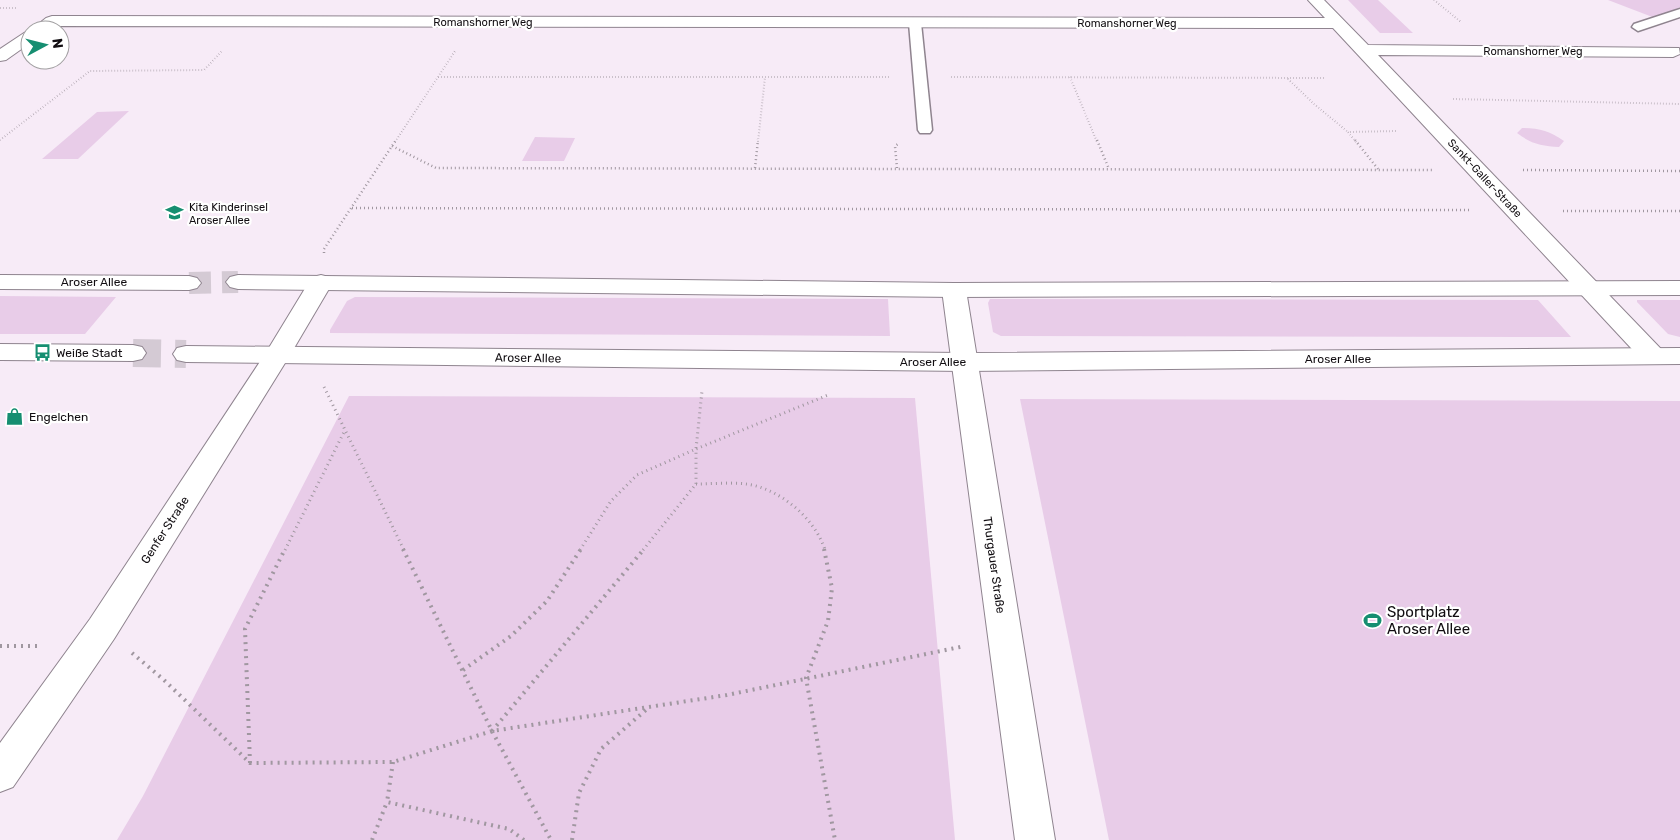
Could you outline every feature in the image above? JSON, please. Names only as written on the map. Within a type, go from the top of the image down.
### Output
[{"type":"street","name":"Sankt-Galler-Straße","points":[[1316,0],[1653,356]]},
{"type":"street","name":"Romanshorner Weg","points":[[70,26],[915,23],[1338,24]]},
{"type":"street","points":[[0,56],[20,43]]},
{"type":"street","name":"Romanshorner Weg","points":[[1364,50],[1673,52]]},
{"type":"street","name":"Aroser Allee","points":[[0,282],[188,283]]},
{"type":"street","points":[[238,282],[954,290],[1680,288]]},
{"type":"street","name":"Genfer Straße","points":[[0,774],[102,628],[277,355],[321,282]]},
{"type":"street","name":"Thurgauer Straße","points":[[954,290],[1034,840]]},
{"type":"street","points":[[0,352],[133,353]]},
{"type":"street","name":"Aroser Allee","points":[[186,354],[965,362],[1680,356]]},
{"type":"lane","points":[[1638,27],[1680,13]]},
{"type":"lane","points":[[915,23],[925,130]]},
{"type":"path","points":[[321,282],[324,249],[458,47]]},
{"type":"path","points":[[0,140],[90,71],[204,70],[223,50]]},
{"type":"path","points":[[438,77],[1324,78]]},
{"type":"path","points":[[755,168],[765,77]]},
{"type":"path","points":[[1070,78],[1108,169]]},
{"type":"path","points":[[1288,78],[1314,104],[1348,132],[1378,170]]},
{"type":"path","points":[[1445,98],[1680,104]]},
{"type":"path","points":[[1348,132],[1402,131]]},
{"type":"path","points":[[392,146],[436,168],[1435,170]]},
{"type":"path","points":[[1514,170],[1680,170]]},
{"type":"path","points":[[352,208],[1470,210]]},
{"type":"path","points":[[1554,211],[1680,211]]},
{"type":"path","points":[[324,386],[492,731],[551,840]]},
{"type":"path","points":[[492,731],[605,598],[696,484],[696,449],[702,387]]},
{"type":"path","points":[[463,670],[511,636],[547,601],[611,501],[637,475],[836,391]]},
{"type":"path","points":[[250,763],[245,629],[345,430]]},
{"type":"path","points":[[696,484],[747,484],[778,495],[804,514],[824,547],[832,588],[828,621],[806,678],[835,840]]},
{"type":"path","points":[[102,628],[164,680],[250,763],[393,762],[492,731],[648,709],[727,695],[966,646]]},
{"type":"path","points":[[0,646],[47,646]]},
{"type":"path","points":[[572,840],[579,793],[600,749],[648,709]]},
{"type":"path","points":[[372,840],[388,802],[393,762]]},
{"type":"path","points":[[388,802],[509,829],[524,840]]},
{"type":"shaded area","points":[[1348,0],[1378,0],[1413,33],[1380,33]]},
{"type":"shaded area","points":[[1608,0],[1680,0],[1680,7],[1655,18]]},
{"type":"shaded area","points":[[129,111],[78,159],[42,159],[97,112]]},
{"type":"shaded area","points":[[1522,128],[1544,131],[1564,141],[1559,147],[1537,144],[1517,133]]},
{"type":"shaded area","points":[[535,137],[575,138],[564,161],[522,161]]},
{"type":"shaded area","points":[[0,296],[116,297],[85,334],[0,334]]},
{"type":"shaded area","points":[[355,297],[888,299],[890,336],[330,333],[347,301]]},
{"type":"shaded area","points":[[990,299],[1538,300],[1571,337],[1001,336],[993,332],[988,303]]},
{"type":"shaded area","points":[[1637,300],[1680,300],[1680,337],[1668,334]]},
{"type":"shaded area","points":[[349,396],[915,398],[955,840],[117,840],[143,796]]},
{"type":"shaded area","name":"Sportplatz Aroser Allee","points":[[1020,399],[1680,401],[1680,840],[1109,840]]},
{"type":"tunnel","points":[[189,283],[238,282]]},
{"type":"tunnel","points":[[133,353],[186,354]]},
{"type":"place","name":"Kita Kinderinsel Aroser Allee","points":[[175,213]]},
{"type":"place","name":"Weiße Stadt","points":[[42,353]]},
{"type":"place","name":"Engelchen","points":[[15,417]]},
{"type":"place","name":"Sportplatz Aroser Allee","points":[[1373,621]]}]
